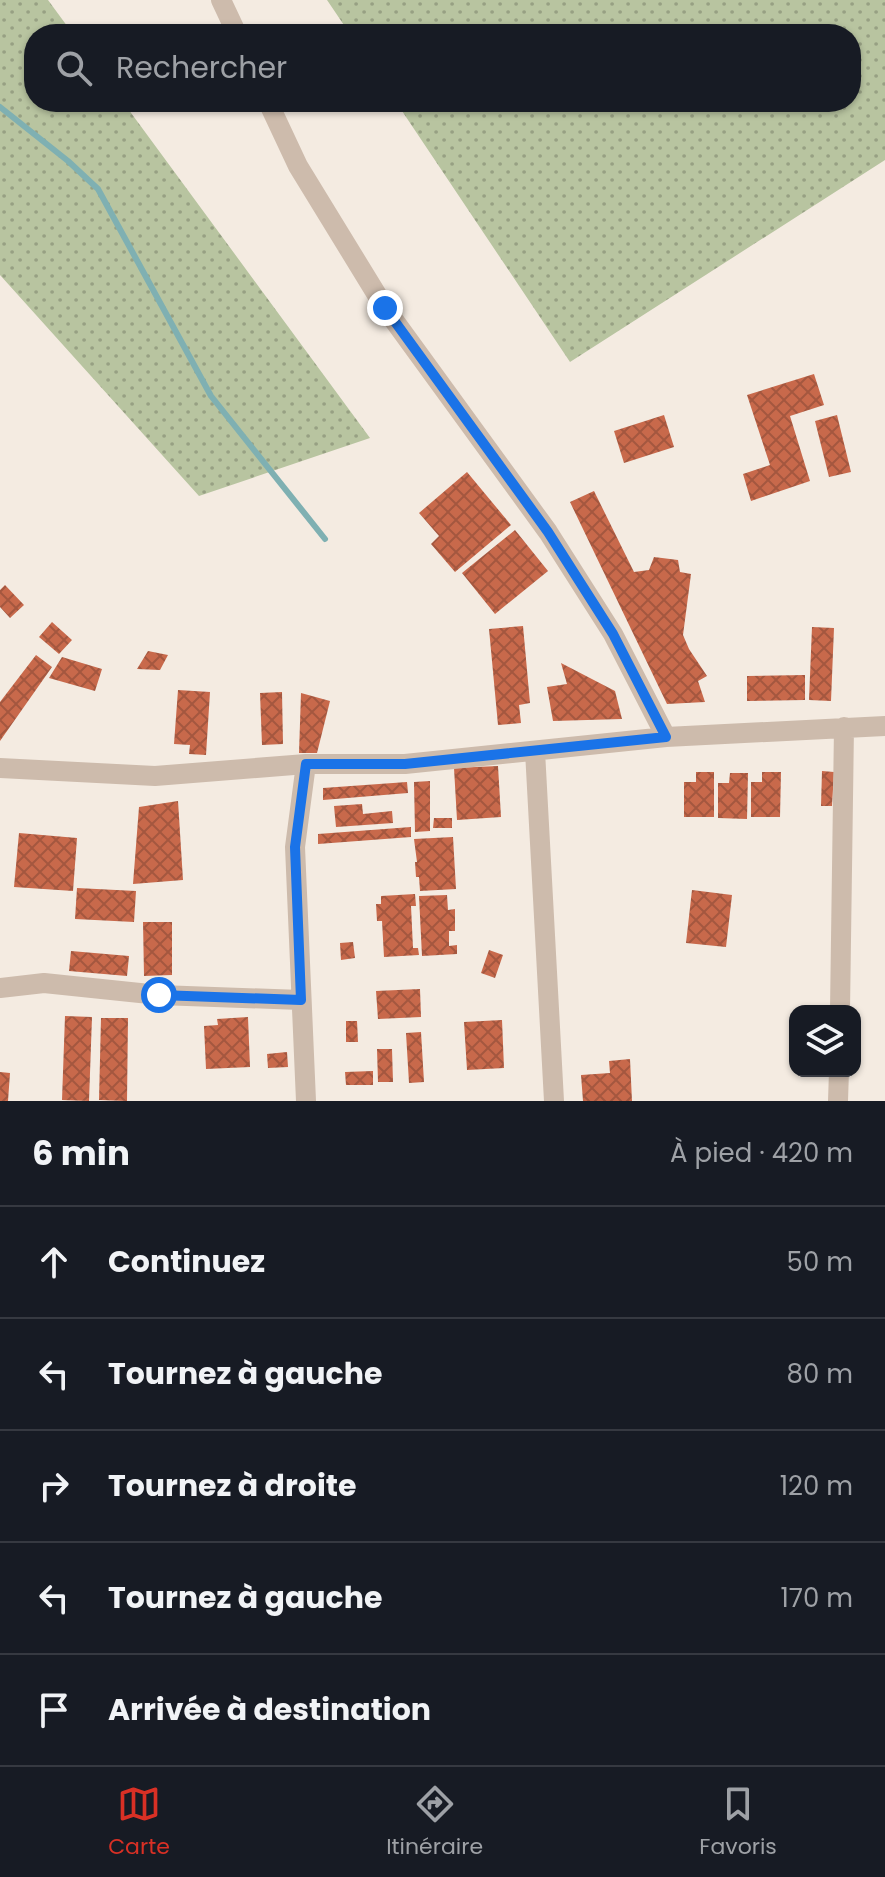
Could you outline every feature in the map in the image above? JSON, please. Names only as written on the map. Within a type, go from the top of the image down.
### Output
[{"type":"street","points":[[221,0],[232,24]]},
{"type":"street","points":[[273,112],[298,166],[385,308],[548,532],[613,634],[666,737]]},
{"type":"street","points":[[0,768],[155,776],[306,764],[405,764],[666,737],[885,726]]},
{"type":"street","points":[[840,1005],[844,727]]},
{"type":"street","points":[[535,751],[554,1101]]},
{"type":"street","points":[[306,764],[295,847],[306,1101]]},
{"type":"street","points":[[0,988],[44,983],[159,995],[301,1000]]},
{"type":"street","points":[[838,1101],[839,1077]]},
{"type":"green space","points":[[0,0],[48,0],[66,24],[24,24],[24,112],[130,112],[370,438],[199,496],[0,275]]},
{"type":"green space","points":[[327,0],[885,0],[885,160],[570,362],[403,112],[861,112],[861,24],[343,24]]},
{"type":"building","points":[[814,374],[824,405],[790,416],[810,481],[751,501],[743,474],[770,465],[747,395]]},
{"type":"building","points":[[664,415],[674,447],[624,463],[614,431]]},
{"type":"building","points":[[837,415],[851,472],[829,477],[815,421]]},
{"type":"building","points":[[467,472],[511,525],[455,572],[431,544],[439,536],[419,513]]},
{"type":"building","points":[[594,491],[634,572],[649,570],[654,557],[678,560],[680,572],[691,574],[683,635],[707,676],[698,681],[705,702],[667,704],[570,502]]},
{"type":"building","points":[[515,530],[548,571],[495,614],[462,573]]},
{"type":"building","points":[[5,585],[24,605],[10,618],[0,607],[0,590]]},
{"type":"building","points":[[52,622],[72,640],[59,654],[39,637]]},
{"type":"building","points":[[523,626],[530,703],[519,705],[521,723],[498,725],[489,629]]},
{"type":"building","points":[[812,627],[834,628],[831,701],[809,700]]},
{"type":"building","points":[[148,651],[168,655],[160,670],[137,669]]},
{"type":"building","points":[[36,655],[52,667],[0,741],[0,702]]},
{"type":"building","points":[[62,657],[102,669],[95,691],[49,678]]},
{"type":"building","points":[[561,663],[615,691],[622,719],[553,721],[547,687],[567,684]]},
{"type":"building","points":[[805,675],[805,700],[747,701],[747,676]]},
{"type":"building","points":[[178,690],[210,692],[206,755],[189,754],[190,745],[174,744]]},
{"type":"building","points":[[282,692],[283,744],[262,745],[260,693]]},
{"type":"building","points":[[301,693],[330,701],[317,753],[299,753]]},
{"type":"building","points":[[498,766],[501,817],[457,820],[454,768]]},
{"type":"building","points":[[822,771],[834,772],[832,806],[821,806]]},
{"type":"building","points":[[696,772],[714,772],[714,817],[684,817],[684,782],[696,782]]},
{"type":"building","points":[[762,772],[781,772],[780,817],[751,817],[751,782],[762,782]]},
{"type":"building","points":[[730,773],[748,773],[747,819],[718,818],[718,783],[729,783]]},
{"type":"building","points":[[430,781],[430,831],[415,832],[414,782]]},
{"type":"building","points":[[407,782],[408,793],[323,800],[323,788]]},
{"type":"building","points":[[178,801],[183,880],[133,884],[139,807]]},
{"type":"building","points":[[362,804],[363,814],[392,811],[393,823],[336,827],[334,806]]},
{"type":"building","points":[[434,818],[452,818],[452,828],[433,828]]},
{"type":"building","points":[[411,827],[411,837],[318,844],[318,834]]},
{"type":"building","points":[[19,833],[77,838],[73,891],[14,887]]},
{"type":"building","points":[[453,837],[456,889],[420,891],[414,839]]},
{"type":"building","points":[[77,888],[136,891],[134,922],[75,919]]},
{"type":"building","points":[[692,890],[732,895],[726,947],[686,943]]},
{"type":"building","points":[[415,894],[416,906],[411,906],[413,948],[418,948],[419,955],[384,957],[382,921],[377,921],[376,904],[381,904],[381,896]]},
{"type":"building","points":[[447,895],[448,910],[455,909],[455,931],[449,931],[449,946],[457,945],[457,954],[422,956],[419,896]]},
{"type":"building","points":[[143,922],[172,922],[172,975],[144,976]]},
{"type":"building","points":[[353,942],[355,958],[341,960],[340,943]]},
{"type":"building","points":[[489,950],[503,955],[495,978],[481,973]]},
{"type":"building","points":[[71,951],[129,956],[127,976],[69,971]]},
{"type":"building","points":[[420,989],[421,1017],[378,1019],[376,991]]},
{"type":"building","points":[[65,1016],[92,1017],[89,1101],[62,1100]]},
{"type":"building","points":[[248,1017],[250,1067],[206,1069],[204,1026],[218,1025],[217,1019]]},
{"type":"building","points":[[101,1018],[128,1018],[127,1101],[99,1100]]},
{"type":"building","points":[[502,1020],[504,1068],[467,1070],[464,1022]]},
{"type":"building","points":[[346,1021],[357,1021],[358,1042],[346,1042]]},
{"type":"building","points":[[421,1032],[424,1082],[409,1083],[406,1033]]},
{"type":"building","points":[[377,1049],[392,1049],[393,1082],[378,1082]]},
{"type":"building","points":[[287,1052],[288,1067],[268,1068],[267,1054]]},
{"type":"building","points":[[630,1059],[632,1101],[583,1101],[581,1075],[610,1073],[609,1061]]},
{"type":"building","points":[[373,1071],[373,1085],[346,1085],[345,1072]]},
{"type":"building","points":[[0,1072],[10,1073],[8,1101],[0,1101]]},
{"type":"waterway","points":[[0,107],[98,189],[211,396],[325,539]]},
{"type":"route","points":[[159,995],[301,1000],[295,847],[306,764],[405,764],[666,737],[613,634],[548,532],[385,308]]}]
